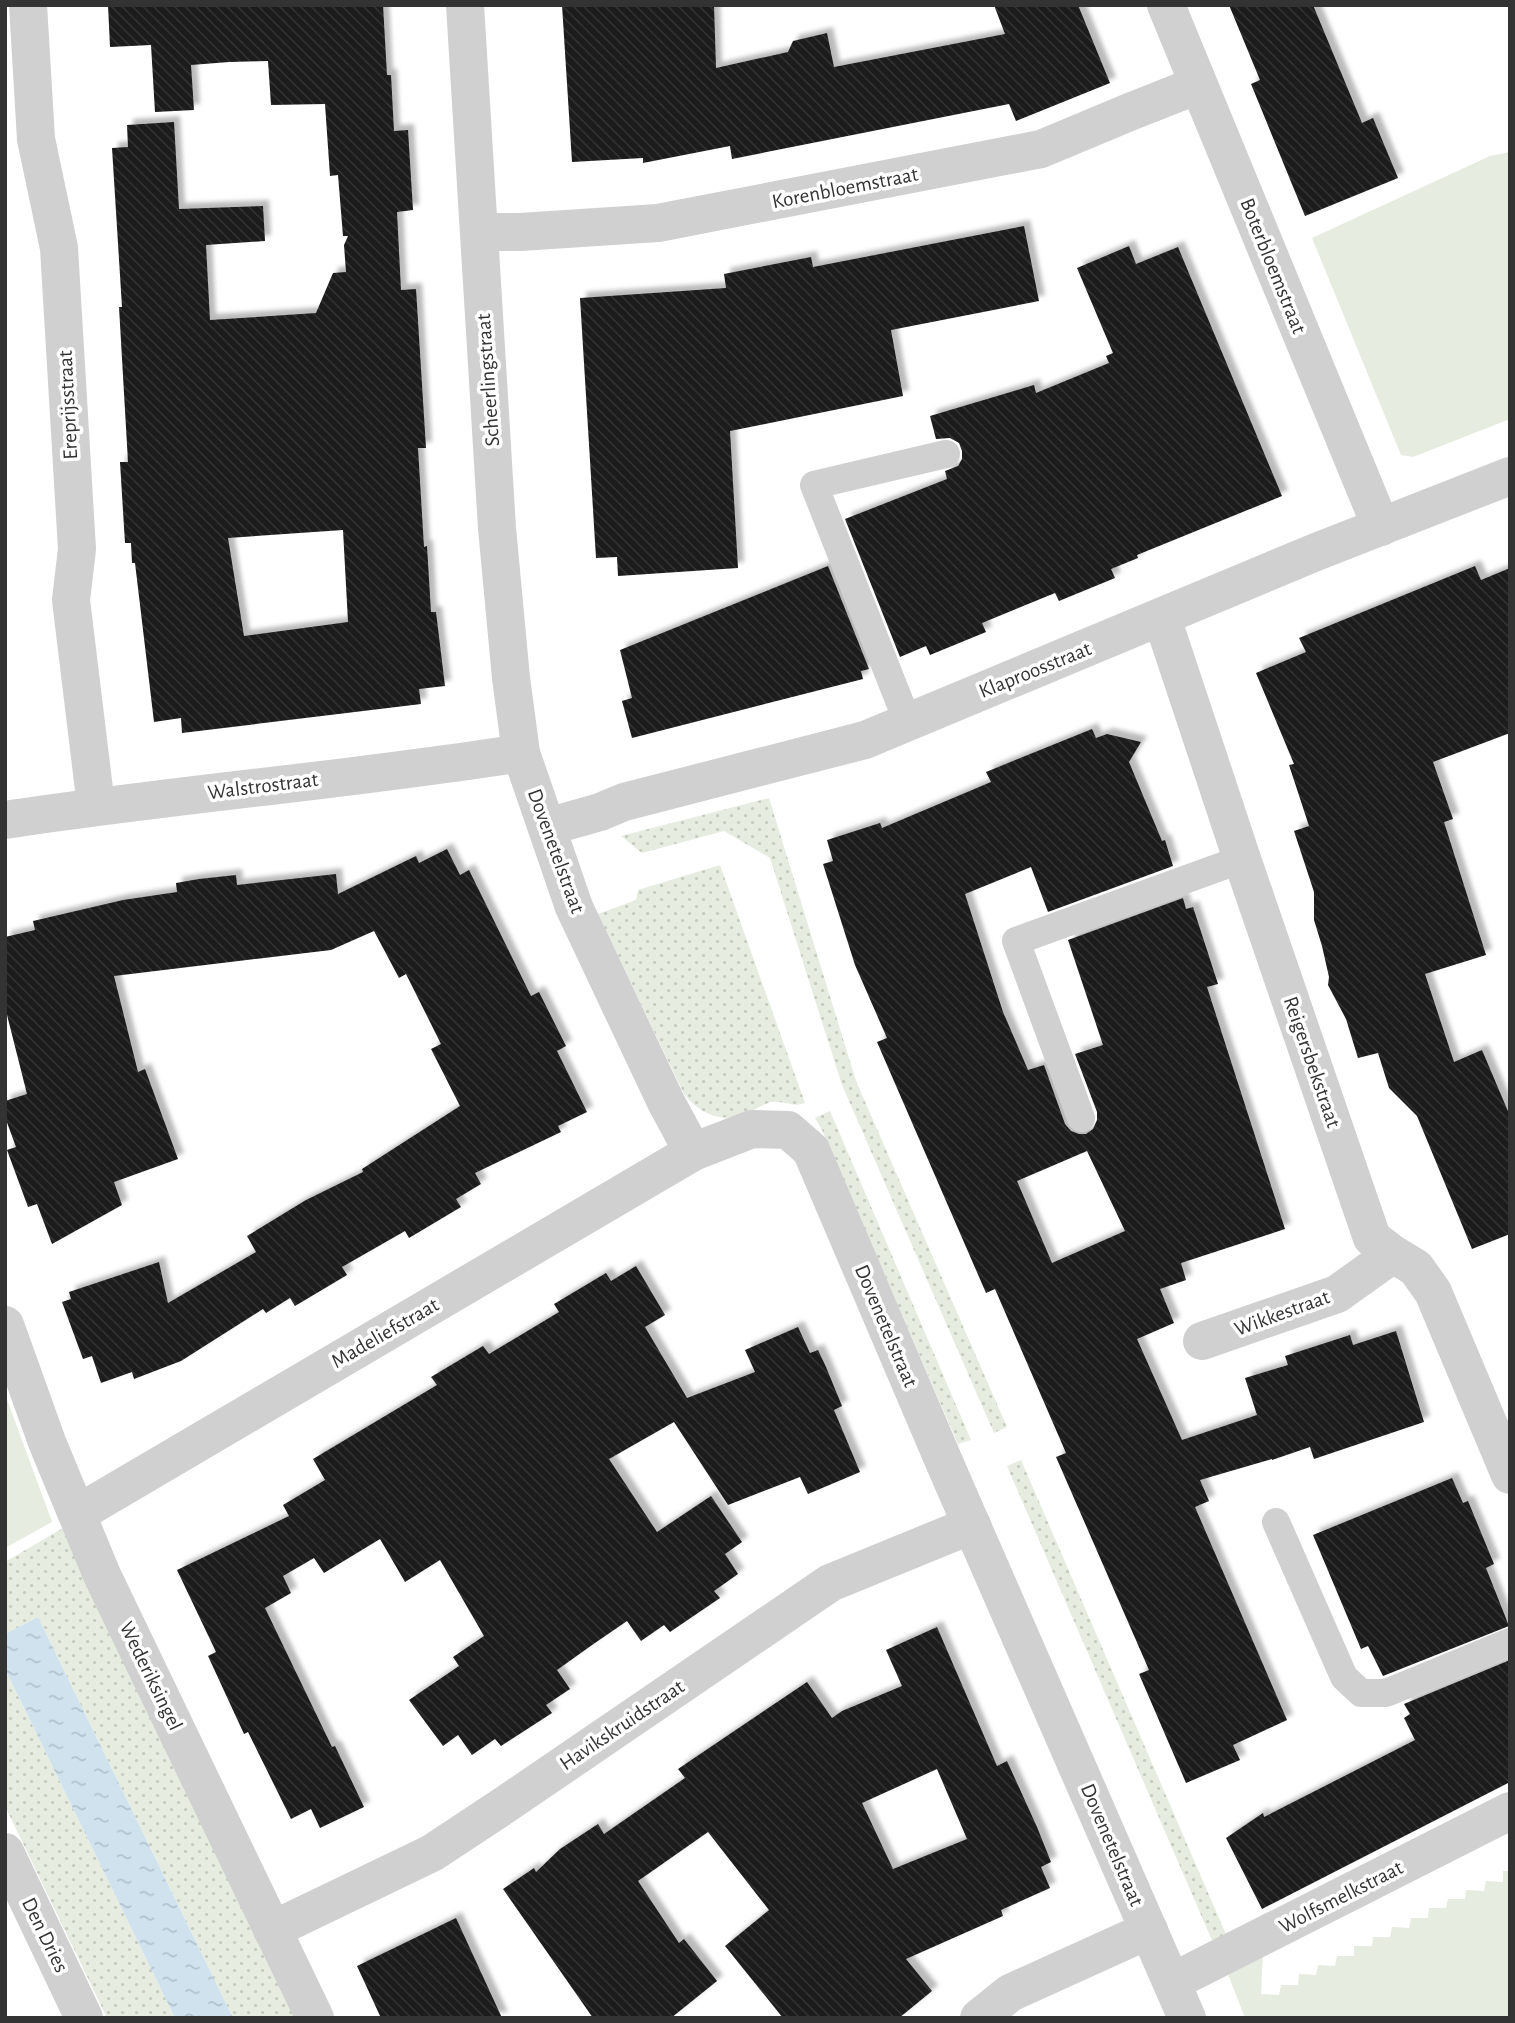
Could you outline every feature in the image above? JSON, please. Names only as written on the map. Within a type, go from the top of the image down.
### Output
[{"type":"street","name":"Ereprijsstraat","points":[[28,5],[36,139],[59,248],[76,549],[71,600],[96,806]]},
{"type":"street","name":"Scheerlingstraat","points":[[465,5],[497,528],[521,753]]},
{"type":"street","name":"Boterbloemstraat","points":[[1166,5],[1381,527]]},
{"type":"street","name":"Korenbloemstraat","points":[[479,232],[658,223],[1041,149],[1198,85]]},
{"type":"street","name":"Klaproosstraat","points":[[547,827],[624,802],[865,740],[1510,476]]},
{"type":"street","name":"Reigersbekstraat","points":[[1162,618],[1372,1238],[1416,1268],[1433,1292],[1510,1475]]},
{"type":"street","name":"Walstrostraat","points":[[5,820],[96,806],[428,767],[521,753]]},
{"type":"street","name":"Dovenetelstraat","points":[[521,753],[574,907],[666,1102],[694,1152],[752,1129],[788,1130],[811,1150],[1187,2018]]},
{"type":"street","name":"Madeliefstraat","points":[[77,1514],[694,1152]]},
{"type":"street","name":"Wikkestraat","points":[[1202,1341],[1337,1294],[1393,1254]]},
{"type":"street","name":"Wederiksingel","points":[[5,1325],[47,1442],[102,1575],[315,2018]]},
{"type":"street","name":"Havikskruidstraat","points":[[272,1930],[432,1853],[830,1583],[972,1525]]},
{"type":"street","name":"Wolfsmelkstraat","points":[[1172,1982],[1510,1811]]},
{"type":"street","name":"Den Dries","points":[[5,1852],[85,2018]]},
{"type":"street","points":[[979,2018],[1010,1993],[1149,1930]]},
{"type":"lane","points":[[908,723],[814,485],[946,453]]},
{"type":"lane","points":[[1081,1118],[1016,941],[1242,859]]},
{"type":"lane","points":[[1276,1521],[1344,1677],[1361,1693],[1386,1693],[1510,1642]]},
{"type":"shaded area","points":[[1510,152],[1510,419],[1413,457],[1401,455],[1312,238],[1490,156]]},
{"type":"shaded area","points":[[769,798],[856,1081],[1007,1427],[994,1433],[842,1085],[770,858],[724,831],[642,853],[621,836]]},
{"type":"shaded area","points":[[720,865],[805,1103],[797,1105],[772,1102],[742,1115],[725,1118],[702,1111],[684,1094],[598,914],[636,900],[638,890]]},
{"type":"shaded area","points":[[830,1111],[971,1440],[958,1444],[815,1118]]},
{"type":"shaded area","points":[[5,1394],[52,1522],[5,1548]]},
{"type":"shaded area","points":[[1021,1460],[1228,1939],[1214,1945],[1007,1466]]},
{"type":"shaded area","points":[[63,1528],[298,2018],[233,2018],[38,1617],[5,1634],[5,1562]]},
{"type":"shaded area","points":[[5,1669],[175,2018],[107,2018],[5,1806]]},
{"type":"shaded area","points":[[1503,1871],[1510,1871],[1510,2018],[1245,2018],[1226,1969],[1263,1952],[1261,1994],[1279,1995],[1281,1985],[1298,1985],[1299,1974],[1316,1975],[1318,1965],[1335,1966],[1337,1956],[1354,1956],[1354,1946],[1372,1946],[1373,1937],[1390,1937],[1392,1927],[1409,1928],[1411,1918],[1428,1918],[1429,1908],[1446,1908],[1448,1899],[1465,1899],[1466,1890],[1484,1891],[1486,1881],[1503,1882]]},
{"type":"water","points":[[38,1617],[233,2018],[175,2018],[5,1669],[5,1634]]},
{"type":"building","points":[[108,5],[383,5],[387,75],[391,75],[394,131],[408,130],[413,210],[397,212],[401,290],[416,289],[426,448],[418,448],[424,547],[427,546],[431,612],[436,612],[445,686],[419,689],[421,704],[182,733],[181,718],[154,722],[135,563],[132,563],[131,543],[125,543],[120,462],[128,462],[112,148],[128,147],[127,125],[174,122],[179,209],[263,206],[265,241],[206,245],[210,320],[316,313],[333,273],[346,272],[344,245],[348,236],[343,236],[338,175],[330,176],[325,104],[271,105],[268,61],[229,62],[191,65],[194,110],[155,112],[151,45],[110,47]],"holes":[[[343,530],[348,622],[244,636],[228,538]]]},
{"type":"building","points":[[562,5],[714,5],[716,68],[788,52],[793,41],[827,33],[834,67],[1005,34],[994,5],[1078,5],[1110,83],[1016,121],[1009,104],[732,159],[730,146],[643,163],[643,158],[572,162]]},
{"type":"building","points":[[1229,5],[1313,5],[1362,123],[1373,118],[1398,178],[1305,216],[1251,84],[1260,80]]},
{"type":"building","points":[[1024,226],[1039,301],[891,330],[903,396],[730,431],[738,568],[618,576],[617,557],[596,558],[580,298],[726,288],[724,274],[811,257],[813,267]]},
{"type":"building","points":[[1129,246],[1136,264],[1178,247],[1282,496],[1137,555],[1138,558],[1111,569],[1115,578],[1059,601],[1055,593],[982,623],[986,632],[930,655],[926,646],[900,657],[845,519],[947,479],[945,471],[958,466],[962,459],[959,443],[950,438],[936,439],[930,416],[1034,385],[1036,393],[1109,363],[1106,356],[1113,353],[1077,268]]},
{"type":"building","points":[[828,566],[869,669],[861,671],[863,679],[632,738],[622,701],[632,698],[620,650]]},
{"type":"building","points":[[1475,566],[1481,580],[1510,568],[1510,733],[1433,762],[1453,819],[1444,822],[1486,955],[1425,974],[1454,1062],[1482,1050],[1510,1116],[1510,1234],[1472,1249],[1417,1116],[1389,1088],[1378,1053],[1358,1058],[1346,1019],[1328,985],[1329,977],[1314,920],[1314,892],[1294,831],[1309,826],[1289,765],[1294,764],[1256,673],[1306,652],[1299,638]]},
{"type":"building","points":[[1092,729],[1096,738],[1107,734],[1141,742],[1129,762],[1162,841],[1165,840],[1173,866],[1048,912],[1031,867],[965,894],[1003,1012],[1028,1070],[1044,1065],[1065,1124],[1071,1131],[1086,1134],[1093,1129],[1097,1120],[1097,1112],[1075,1054],[1103,1045],[1068,940],[1183,898],[1186,909],[1193,907],[1218,984],[1207,987],[1285,1229],[1181,1263],[1186,1280],[1160,1289],[1174,1323],[1137,1339],[1182,1440],[1257,1415],[1245,1378],[1288,1365],[1285,1356],[1350,1335],[1353,1345],[1396,1331],[1424,1422],[1314,1459],[1310,1447],[1200,1480],[1209,1501],[1195,1507],[1287,1720],[1233,1745],[1240,1760],[1186,1783],[1139,1674],[1149,1670],[1056,1457],[1066,1453],[995,1289],[986,1293],[877,1042],[887,1038],[855,965],[823,864],[833,861],[827,840],[880,823],[882,828],[991,782],[986,772]],"holes":[[[1087,1151],[1125,1231],[1052,1263],[1017,1181]]]},
{"type":"building","points":[[447,849],[460,875],[469,870],[531,996],[539,992],[566,1046],[557,1051],[587,1112],[558,1126],[561,1132],[475,1173],[481,1184],[456,1199],[461,1207],[409,1238],[405,1231],[342,1267],[347,1275],[295,1306],[290,1298],[266,1313],[263,1309],[181,1361],[134,1379],[132,1372],[101,1383],[92,1356],[83,1359],[62,1302],[71,1299],[69,1292],[159,1262],[168,1303],[256,1252],[247,1236],[306,1200],[363,1172],[362,1169],[460,1106],[431,1049],[441,1044],[406,974],[399,978],[374,931],[331,950],[114,976],[138,1072],[145,1069],[178,1159],[114,1182],[122,1205],[52,1244],[37,1204],[28,1207],[7,1150],[16,1147],[5,1117],[5,1101],[27,1094],[5,1007],[5,937],[35,930],[33,921],[123,900],[177,892],[176,883],[199,879],[236,875],[237,885],[336,874],[338,894],[416,856],[419,863]]},
{"type":"building","points":[[636,1266],[665,1315],[645,1327],[687,1398],[755,1372],[745,1350],[798,1327],[810,1353],[818,1350],[826,1367],[842,1406],[834,1410],[860,1472],[808,1494],[800,1477],[728,1505],[674,1422],[609,1459],[657,1532],[711,1496],[742,1542],[725,1554],[738,1574],[714,1591],[720,1598],[670,1632],[664,1625],[641,1641],[627,1621],[557,1670],[570,1689],[546,1705],[552,1713],[501,1746],[495,1739],[472,1755],[458,1735],[443,1746],[409,1700],[459,1666],[453,1657],[484,1636],[440,1560],[405,1582],[380,1539],[324,1573],[314,1558],[283,1576],[291,1593],[265,1608],[364,1807],[320,1828],[311,1809],[291,1819],[248,1732],[244,1734],[208,1656],[216,1652],[177,1570],[289,1516],[283,1505],[325,1480],[313,1459],[437,1385],[431,1377],[483,1346],[489,1354],[559,1312],[554,1304],[606,1273],[611,1281]]},
{"type":"building","points":[[1452,1478],[1463,1503],[1468,1501],[1494,1564],[1486,1568],[1509,1626],[1383,1676],[1368,1646],[1361,1649],[1313,1535]]},
{"type":"building","points":[[937,1627],[997,1766],[1007,1761],[1037,1827],[1051,1862],[1041,1867],[1050,1888],[1001,1910],[1003,1916],[906,1959],[932,1991],[899,2018],[783,2018],[725,1946],[769,1910],[708,1832],[638,1881],[679,1943],[684,1939],[717,1981],[671,2018],[593,2018],[503,1889],[534,1868],[536,1872],[560,1849],[598,1824],[604,1834],[685,1778],[678,1769],[807,1682],[832,1718],[842,1711],[902,1686],[886,1650]],"holes":[[[937,1769],[967,1839],[893,1869],[862,1803]]]},
{"type":"building","points":[[1510,1660],[1510,1782],[1262,1909],[1226,1838],[1263,1813],[1264,1817],[1415,1740],[1404,1718],[1410,1714],[1404,1704]]},
{"type":"building","points":[[456,1918],[502,2018],[381,2018],[357,1966]]}]
